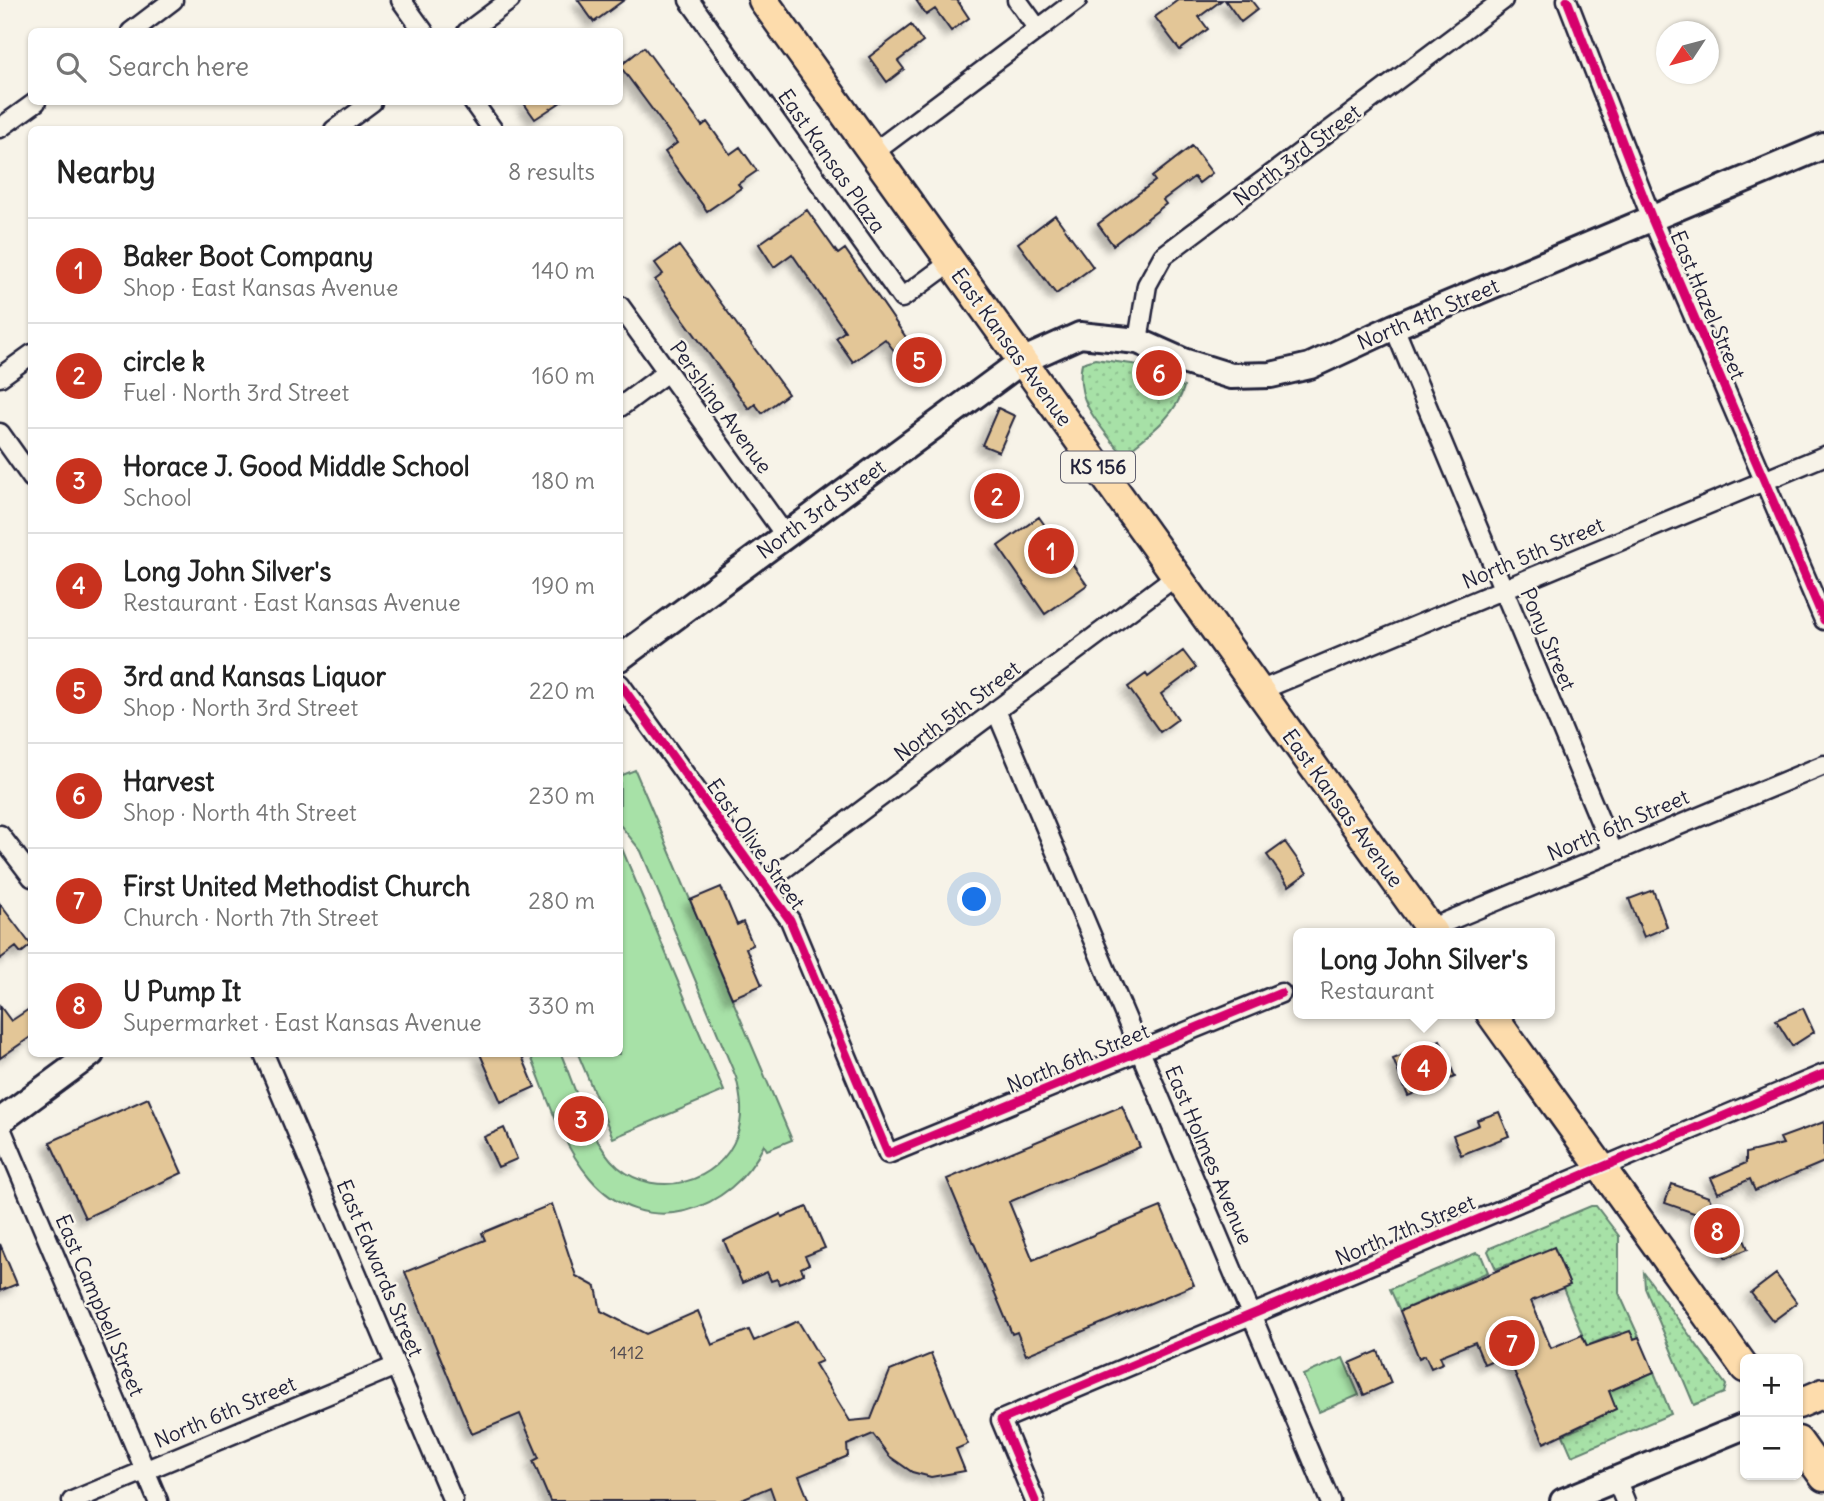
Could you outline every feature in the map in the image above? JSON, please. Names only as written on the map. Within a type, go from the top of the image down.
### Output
[{"type":"main road","name":"East Kansas Avenue","points":[[763,0],[1429,928]]},
{"type":"main road","name":"North 4th Street","points":[[1022,361],[1080,335],[1138,341],[1182,361],[1231,376],[1271,375],[1310,366],[1394,327],[1824,146]]},
{"type":"main road","name":"North 3rd Street","points":[[623,656],[1022,361]]},
{"type":"main road","points":[[1495,1019],[1740,1361]]},
{"type":"main road","points":[[0,1121],[87,1057]]},
{"type":"main road","points":[[1803,1402],[1824,1393]]},
{"type":"main road","points":[[1563,1501],[1621,1490],[1740,1429]]},
{"type":"main road","points":[[1803,1448],[1824,1477]]},
{"type":"street","points":[[136,28],[173,0]]},
{"type":"street","points":[[401,0],[421,28]]},
{"type":"street","points":[[472,28],[510,0]]},
{"type":"street","name":"East Kansas Plaza","points":[[689,0],[902,298],[951,262]]},
{"type":"street","points":[[1017,0],[1038,29]]},
{"type":"street","points":[[873,153],[1077,0]]},
{"type":"street","name":"North 3rd Street","points":[[1138,341],[1147,285],[1163,256],[1503,0]]},
{"type":"street","name":"East Hazel Street","points":[[1567,0],[1652,219],[1824,620]]},
{"type":"street","points":[[0,128],[32,105]]},
{"type":"street","points":[[339,126],[368,105]]},
{"type":"street","points":[[475,105],[490,126]]},
{"type":"street","name":"Pershing Avenue","points":[[623,310],[785,535]]},
{"type":"street","name":"Pony Street","points":[[1394,327],[1613,852]]},
{"type":"street","points":[[0,377],[28,357]]},
{"type":"street","points":[[623,405],[667,372]]},
{"type":"street","points":[[0,433],[28,472]]},
{"type":"street","name":"North 5th Street","points":[[1259,691],[1824,456]]},
{"type":"street","name":"North 5th Street","points":[[765,883],[1177,576]]},
{"type":"street","name":"East Olive Street","points":[[623,688],[789,920],[888,1154]]},
{"type":"street","name":"East Holmes Avenue","points":[[996,710],[1330,1501]]},
{"type":"street","name":"North 6th Street","points":[[1438,928],[1824,765]]},
{"type":"street","points":[[0,835],[28,872]]},
{"type":"street","name":"North 6th Street","points":[[888,1154],[1281,993]]},
{"type":"street","name":"East Edwards Street","points":[[265,1057],[453,1501]]},
{"type":"street","name":"North 7th Street","points":[[1035,1501],[1001,1420],[1824,1074]]},
{"type":"street","name":"East Campbell Street","points":[[0,1126],[158,1501]]},
{"type":"street","name":"North 6th Street","points":[[72,1501],[396,1366]]},
{"type":"green space","points":[[1095,359],[1139,365],[1184,387],[1167,417],[1123,455],[1085,401],[1082,390],[1082,363]]},
{"type":"green space","points":[[635,770],[792,1140],[767,1150],[764,1145],[750,1169],[731,1188],[709,1202],[685,1211],[660,1214],[635,1209],[612,1198],[590,1178],[562,1134],[531,1057],[562,1057],[600,1144],[618,1167],[634,1177],[651,1183],[668,1184],[702,1175],[717,1165],[729,1152],[737,1135],[741,1106],[736,1077],[641,851],[623,829],[623,775]]},
{"type":"green space","points":[[623,851],[724,1091],[613,1138],[579,1057],[623,1057]]},
{"type":"green space","points":[[1596,1206],[1619,1236],[1619,1293],[1639,1337],[1634,1339],[1619,1332],[1587,1346],[1563,1288],[1514,1262],[1496,1269],[1488,1251]]},
{"type":"green space","points":[[1476,1253],[1481,1255],[1488,1272],[1400,1311],[1390,1289]]},
{"type":"green space","points":[[1644,1273],[1726,1385],[1724,1393],[1694,1405],[1645,1288]]},
{"type":"green space","points":[[1343,1358],[1359,1395],[1319,1412],[1303,1375]]},
{"type":"green space","points":[[1654,1372],[1671,1414],[1572,1456],[1563,1435],[1584,1426],[1583,1423],[1609,1391]]},
{"type":"building","points":[[578,0],[624,0],[594,22]]},
{"type":"building","points":[[916,0],[957,0],[969,18],[951,31],[935,9],[926,15]]},
{"type":"building","points":[[1178,0],[1222,0],[1199,17],[1208,29],[1180,50],[1155,17]]},
{"type":"building","points":[[1225,0],[1251,0],[1258,9],[1241,22]]},
{"type":"building","points":[[911,25],[923,42],[898,61],[904,69],[887,82],[869,57]]},
{"type":"building","points":[[644,47],[702,126],[707,122],[730,154],[740,147],[757,171],[738,184],[741,188],[707,211],[665,152],[677,143],[623,70],[623,64]]},
{"type":"building","points":[[525,105],[556,105],[535,119]]},
{"type":"building","points":[[1192,146],[1212,173],[1199,183],[1194,177],[1163,200],[1166,204],[1113,245],[1098,224],[1155,181],[1152,177]]},
{"type":"building","points":[[807,210],[838,254],[845,249],[910,343],[914,340],[938,371],[925,381],[908,358],[903,362],[885,339],[853,362],[836,338],[845,331],[792,254],[774,267],[759,244]]},
{"type":"building","points":[[1055,215],[1093,267],[1056,294],[1018,243]]},
{"type":"building","points":[[679,246],[788,394],[762,413],[755,404],[749,409],[655,280],[663,274],[655,263]]},
{"type":"building","points":[[998,408],[1015,416],[999,452],[982,445]]},
{"type":"building","points":[[1039,517],[1087,585],[1045,614],[998,546]]},
{"type":"building","points":[[1183,651],[1196,668],[1161,694],[1178,719],[1160,732],[1128,687],[1146,674],[1148,677]]},
{"type":"building","points":[[1285,842],[1307,873],[1289,886],[1267,855]]},
{"type":"building","points":[[721,887],[737,925],[743,922],[753,945],[746,948],[762,985],[732,998],[690,900]]},
{"type":"building","points":[[1653,890],[1667,927],[1644,937],[1629,899]]},
{"type":"building","points":[[0,904],[28,941],[28,947],[21,953],[16,947],[0,959]]},
{"type":"building","points":[[0,1006],[11,1021],[28,1010],[28,1039],[0,1058]]},
{"type":"building","points":[[1803,1008],[1814,1032],[1792,1046],[1776,1020]]},
{"type":"building","points":[[1440,1040],[1455,1077],[1408,1096],[1393,1059]]},
{"type":"building","points":[[481,1057],[522,1057],[535,1087],[501,1102]]},
{"type":"building","points":[[148,1098],[182,1173],[85,1218],[50,1142]]},
{"type":"building","points":[[1122,1106],[1140,1147],[1009,1202],[1033,1260],[1161,1207],[1194,1285],[1026,1355],[1017,1332],[1012,1334],[947,1179]]},
{"type":"building","points":[[1499,1112],[1509,1136],[1461,1155],[1453,1135],[1479,1125],[1477,1120]]},
{"type":"building","points":[[1824,1122],[1824,1162],[1755,1191],[1750,1179],[1718,1193],[1711,1178],[1746,1163],[1746,1153],[1783,1144],[1780,1138]]},
{"type":"building","points":[[504,1128],[517,1159],[498,1167],[484,1137]]},
{"type":"building","points":[[1672,1184],[1709,1197],[1720,1222],[1665,1203]]},
{"type":"building","points":[[552,1204],[576,1276],[596,1287],[601,1311],[646,1334],[698,1311],[712,1345],[749,1330],[754,1341],[798,1321],[822,1361],[815,1364],[850,1421],[871,1419],[890,1371],[931,1354],[968,1444],[956,1449],[965,1471],[931,1477],[912,1472],[889,1456],[873,1434],[847,1445],[848,1456],[799,1476],[809,1501],[775,1501],[770,1487],[737,1501],[550,1501],[533,1461],[539,1458],[520,1414],[472,1434],[405,1272],[485,1240],[482,1233]]},
{"type":"building","points":[[807,1207],[825,1248],[805,1256],[809,1264],[801,1268],[804,1274],[779,1284],[777,1279],[771,1281],[767,1272],[742,1283],[724,1241],[781,1214],[782,1217]]},
{"type":"building","points":[[1740,1230],[1748,1249],[1726,1258],[1715,1240]]},
{"type":"building","points":[[0,1244],[17,1284],[0,1291]]},
{"type":"building","points":[[1554,1247],[1570,1285],[1531,1301],[1551,1348],[1582,1335],[1587,1346],[1630,1331],[1634,1339],[1639,1337],[1654,1372],[1609,1391],[1616,1409],[1544,1443],[1507,1354],[1484,1364],[1475,1342],[1440,1356],[1443,1363],[1431,1368],[1425,1355],[1419,1358],[1400,1311]]},
{"type":"building","points":[[1776,1274],[1797,1303],[1773,1321],[1751,1293]]},
{"type":"building","points":[[1378,1351],[1391,1383],[1364,1395],[1350,1363]]},
{"type":"cycle path","points":[[1567,0],[1652,219],[1824,620]]},
{"type":"cycle path","points":[[623,688],[790,920],[888,1154],[1281,993]]},
{"type":"cycle path","points":[[1035,1501],[1001,1420],[1824,1074]]},
{"type":"place","name":"3rd and Kansas Liquor","points":[[919,360]]},
{"type":"place","name":"Harvest","points":[[1159,373]]},
{"type":"place","name":"circle k","points":[[997,496]]},
{"type":"place","name":"Baker Boot Company","points":[[1051,551]]},
{"type":"place","name":"Long John Silver's","points":[[1424,1068]]},
{"type":"place","name":"Horace J. Good Middle School","points":[[581,1119]]},
{"type":"place","name":"U Pump It","points":[[1717,1231]]},
{"type":"place","name":"First United Methodist Church","points":[[1512,1343]]}]
